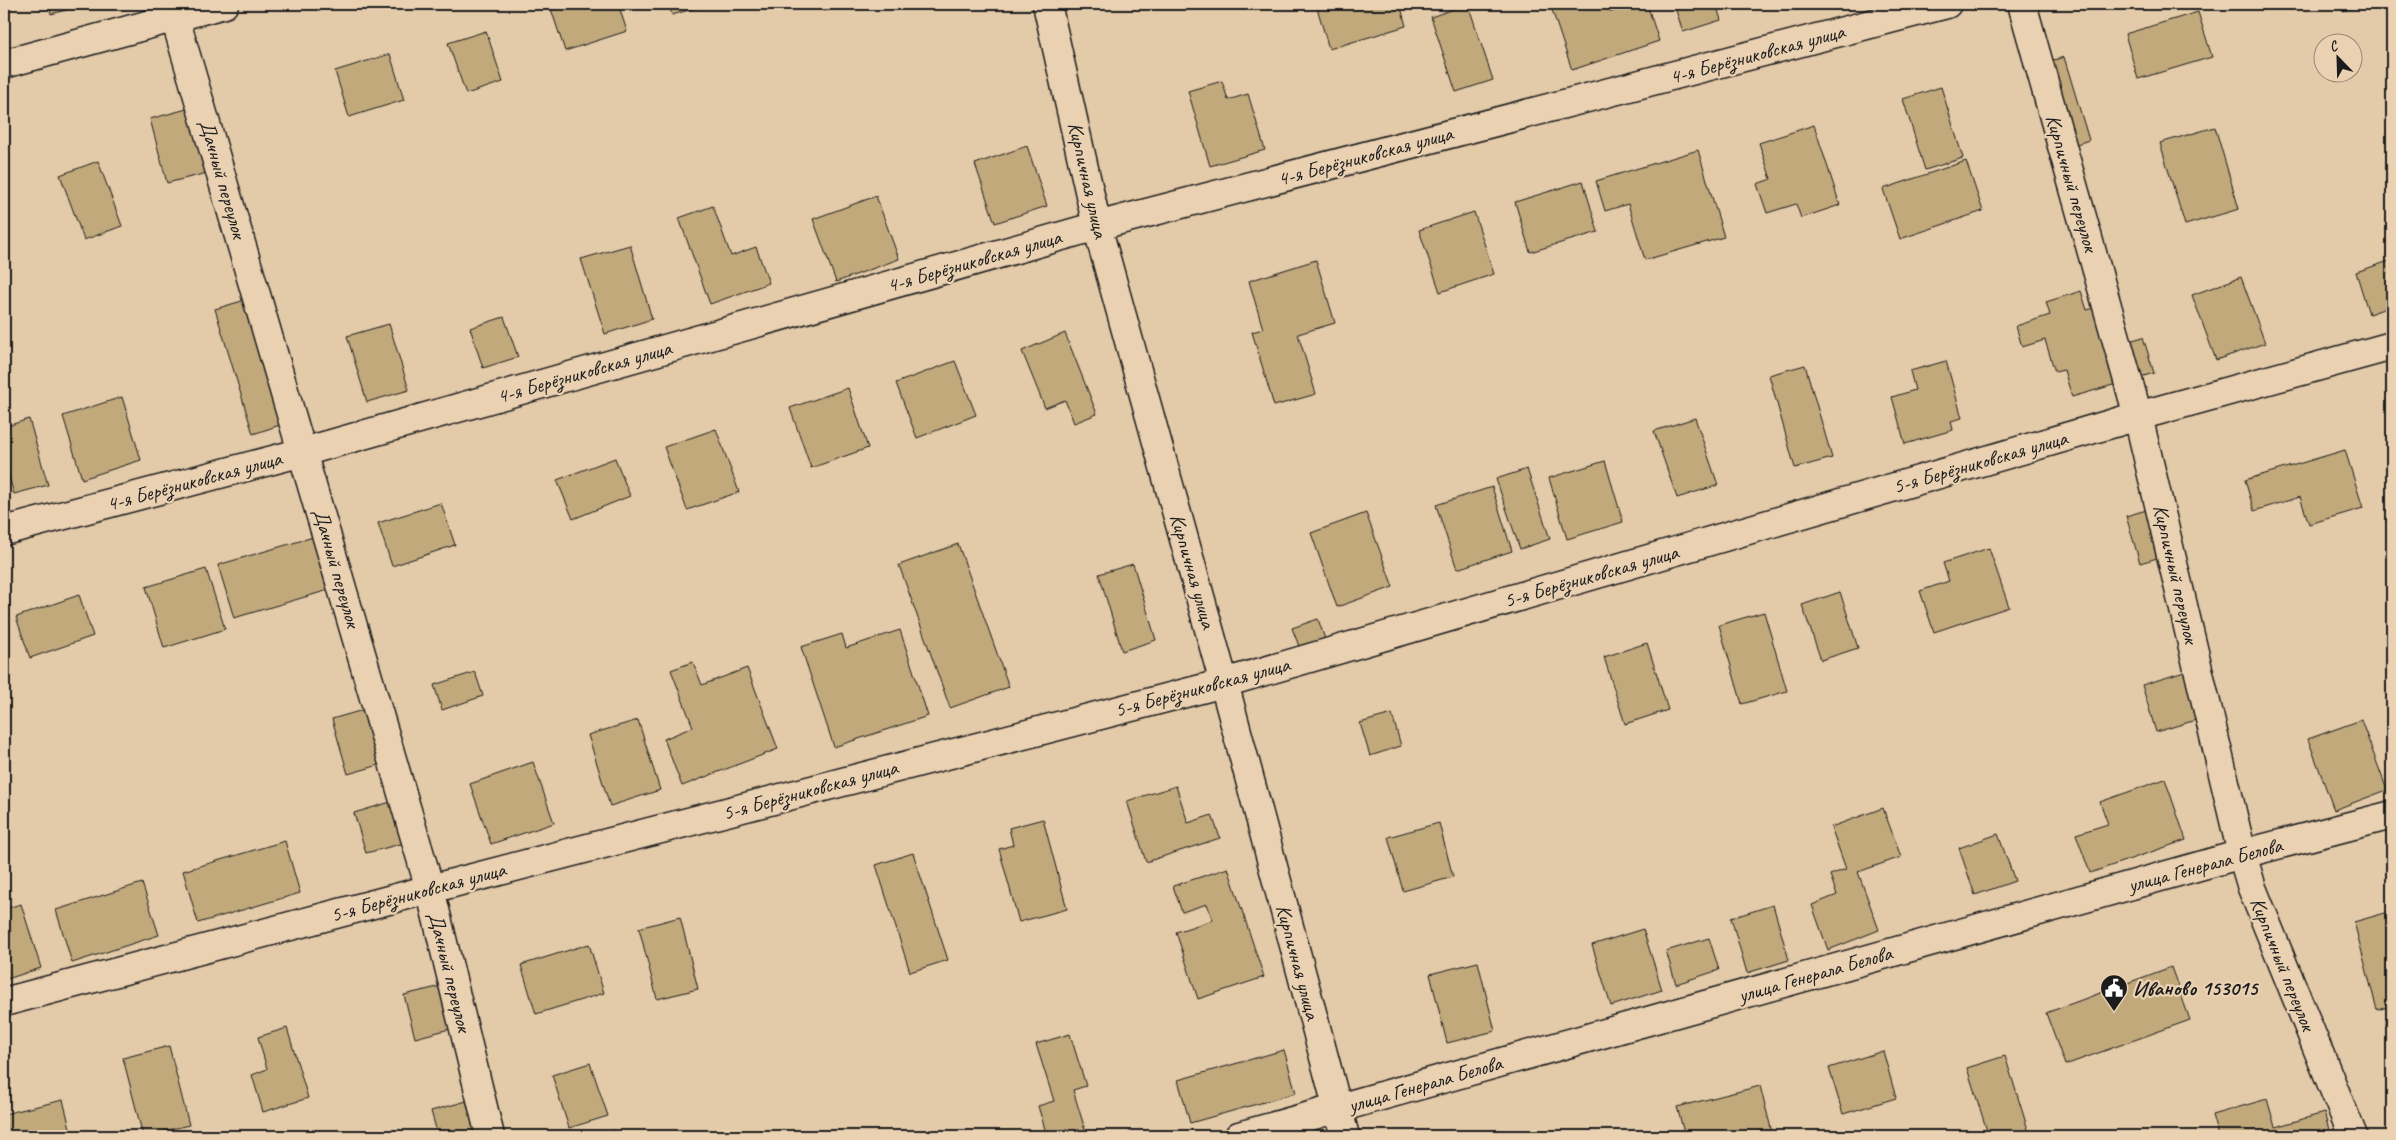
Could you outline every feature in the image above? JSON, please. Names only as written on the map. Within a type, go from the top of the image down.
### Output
[{"type":"street","points":[[4,64],[172,11],[224,4]]},
{"type":"street","name":"Кирпичная улица","points":[[1048,4],[1097,226],[1224,682],[1345,1136]]},
{"type":"street","name":"4-я Берёзниковская улица","points":[[4,531],[303,452],[1097,226],[1947,4]]},
{"type":"street","name":"Кирпичный переулок","points":[[2022,4],[2138,416],[2242,854],[2252,888],[2354,1136]]},
{"type":"street","name":"Дачный переулок","points":[[172,11],[430,889],[490,1136]]},
{"type":"street","name":"5-я Берёзниковская улица","points":[[4,1002],[1224,682],[2138,416],[2392,346]]},
{"type":"street","name":"улица Генерала Белова","points":[[1238,1136],[2242,854],[2392,815]]},
{"type":"building","points":[[49,4],[89,4],[51,14]]},
{"type":"building","points":[[557,4],[618,4],[627,31],[565,51],[550,6]]},
{"type":"building","points":[[669,4],[709,4],[672,15]]},
{"type":"building","points":[[821,4],[845,4],[824,11]]},
{"type":"building","points":[[1316,4],[1400,4],[1406,26],[1329,49]]},
{"type":"building","points":[[1468,4],[1493,80],[1456,92],[1431,17]]},
{"type":"building","points":[[1550,4],[1609,4],[1611,12],[1636,4],[1647,4],[1659,41],[1572,70]]},
{"type":"building","points":[[1674,4],[1716,4],[1721,20],[1683,32]]},
{"type":"building","points":[[2340,4],[2364,4],[2342,11]]},
{"type":"building","points":[[2198,12],[2212,57],[2138,79],[2125,34]]},
{"type":"building","points":[[486,31],[503,82],[466,94],[448,43]]},
{"type":"building","points":[[390,54],[404,100],[349,117],[335,71]]},
{"type":"building","points":[[2064,57],[2089,140],[2055,151],[2030,67]]},
{"type":"building","points":[[1222,81],[1228,100],[1248,94],[1265,150],[1210,166],[1188,91]]},
{"type":"building","points":[[1941,87],[1963,158],[1925,170],[1903,99]]},
{"type":"building","points":[[209,103],[227,168],[167,183],[150,119]]},
{"type":"building","points":[[1814,125],[1840,205],[1801,218],[1796,204],[1767,213],[1757,184],[1771,179],[1759,143]]},
{"type":"building","points":[[2215,127],[2239,209],[2185,225],[2160,143]]},
{"type":"building","points":[[1027,146],[1047,206],[995,223],[975,164]]},
{"type":"building","points":[[1698,150],[1724,237],[1645,260],[1628,204],[1605,211],[1596,181]]},
{"type":"building","points":[[98,161],[122,226],[84,240],[60,175]]},
{"type":"building","points":[[1966,161],[1983,211],[1900,239],[1883,189]]},
{"type":"building","points":[[1583,181],[1598,232],[1530,252],[1515,202]]},
{"type":"building","points":[[876,196],[899,259],[836,282],[813,219]]},
{"type":"building","points":[[713,206],[731,256],[756,247],[769,283],[710,304],[679,218]]},
{"type":"building","points":[[1474,212],[1494,274],[1440,292],[1419,230]]},
{"type":"building","points":[[630,245],[652,319],[605,334],[581,259]]},
{"type":"building","points":[[1316,260],[1335,323],[1298,334],[1316,394],[1274,406],[1252,332],[1263,329],[1249,281]]},
{"type":"building","points":[[2392,260],[2392,306],[2369,314],[2356,272]]},
{"type":"building","points":[[2241,277],[2265,343],[2216,360],[2192,295]]},
{"type":"building","points":[[2081,291],[2087,310],[2110,303],[2122,343],[2143,337],[2154,373],[2072,397],[2064,370],[2055,372],[2045,340],[2022,347],[2016,326],[2050,315],[2046,302]]},
{"type":"building","points":[[252,298],[289,422],[253,434],[215,309]]},
{"type":"building","points":[[504,317],[518,357],[483,368],[470,328]]},
{"type":"building","points":[[389,324],[409,390],[367,402],[347,336]]},
{"type":"building","points":[[1065,333],[1097,414],[1074,423],[1065,400],[1045,408],[1022,351]]},
{"type":"building","points":[[955,361],[976,415],[917,438],[896,383]]},
{"type":"building","points":[[1946,361],[1962,418],[1951,421],[1953,430],[1905,444],[1892,397],[1915,390],[1910,371]]},
{"type":"building","points":[[1805,365],[1832,458],[1795,468],[1769,375]]},
{"type":"building","points":[[848,388],[868,448],[811,468],[790,408]]},
{"type":"building","points":[[122,397],[141,460],[82,479],[63,416]]},
{"type":"building","points":[[1695,418],[1718,485],[1677,498],[1654,431]]},
{"type":"building","points":[[29,419],[48,485],[14,494],[4,459],[4,427]]},
{"type":"building","points":[[716,429],[739,492],[687,510],[664,447]]},
{"type":"building","points":[[2345,450],[2363,508],[2309,524],[2300,497],[2254,511],[2245,480]]},
{"type":"building","points":[[615,458],[630,496],[573,519],[557,480]]},
{"type":"building","points":[[1605,461],[1623,522],[1567,539],[1549,478]]},
{"type":"building","points":[[1527,469],[1550,539],[1520,549],[1496,479]]},
{"type":"building","points":[[1492,487],[1512,551],[1457,569],[1436,505]]},
{"type":"building","points":[[441,503],[455,545],[392,566],[378,523]]},
{"type":"building","points":[[2167,504],[2181,551],[2140,563],[2126,516]]},
{"type":"building","points":[[1366,513],[1393,587],[1337,607],[1311,533]]},
{"type":"building","points":[[327,533],[342,586],[234,618],[218,565]]},
{"type":"building","points":[[958,544],[1009,687],[950,708],[899,565]]},
{"type":"building","points":[[1989,548],[2009,607],[1934,632],[1920,591],[1949,581],[1943,563]]},
{"type":"building","points":[[1133,564],[1156,640],[1122,651],[1099,574]]},
{"type":"building","points":[[206,569],[225,629],[164,648],[146,587]]},
{"type":"building","points":[[1840,592],[1858,648],[1821,660],[1802,605]]},
{"type":"building","points":[[79,595],[93,636],[30,658],[16,617]]},
{"type":"building","points":[[1764,612],[1787,691],[1742,704],[1719,625]]},
{"type":"building","points":[[1318,619],[1327,645],[1302,654],[1292,628]]},
{"type":"building","points":[[900,630],[928,716],[834,747],[801,647],[842,634],[846,648]]},
{"type":"building","points":[[1647,643],[1668,710],[1625,724],[1604,657]]},
{"type":"building","points":[[693,662],[702,685],[747,668],[778,749],[682,786],[664,739],[693,727],[671,670]]},
{"type":"building","points":[[2204,666],[2219,713],[2156,732],[2142,685]]},
{"type":"building","points":[[475,672],[483,696],[442,710],[434,685]]},
{"type":"building","points":[[377,706],[393,761],[348,774],[332,719]]},
{"type":"building","points":[[1392,714],[1401,746],[1370,756],[1360,723]]},
{"type":"building","points":[[638,720],[660,790],[610,806],[588,735]]},
{"type":"building","points":[[2361,720],[2387,790],[2334,810],[2308,739]]},
{"type":"building","points":[[533,762],[554,823],[491,844],[470,784]]},
{"type":"building","points":[[2165,779],[2186,840],[2090,873],[2076,834],[2108,824],[2100,802]]},
{"type":"building","points":[[1176,786],[1188,823],[1212,815],[1220,838],[1146,862],[1127,801]]},
{"type":"building","points":[[404,798],[416,840],[366,853],[354,813]]},
{"type":"building","points":[[1883,808],[1901,857],[1858,872],[1879,930],[1828,950],[1812,905],[1837,895],[1830,875],[1846,869],[1831,827]]},
{"type":"building","points":[[1043,819],[1067,909],[1019,922],[999,849],[1013,845],[1009,828]]},
{"type":"building","points":[[1439,823],[1453,877],[1403,891],[1388,837]]},
{"type":"building","points":[[1998,834],[2015,881],[1975,895],[1959,848]]},
{"type":"building","points":[[285,841],[300,893],[198,923],[183,871]]},
{"type":"building","points":[[913,853],[948,960],[910,972],[876,865]]},
{"type":"building","points":[[1228,868],[1264,977],[1198,999],[1176,932],[1213,920],[1207,904],[1182,912],[1173,886]]},
{"type":"building","points":[[142,883],[159,935],[72,963],[56,910]]},
{"type":"building","points":[[21,904],[41,968],[4,980],[4,909]]},
{"type":"building","points":[[1773,905],[1789,960],[1747,973],[1731,918]]},
{"type":"building","points":[[2392,911],[2392,1006],[2377,1010],[2354,922]]},
{"type":"building","points":[[680,917],[698,989],[657,999],[639,928]]},
{"type":"building","points":[[1643,929],[1662,990],[1611,1006],[1592,945]]},
{"type":"building","points":[[1709,938],[1719,970],[1676,984],[1666,951]]},
{"type":"building","points":[[589,944],[604,993],[536,1014],[521,965]]},
{"type":"building","points":[[1478,962],[1495,1031],[1447,1043],[1430,974]]},
{"type":"building","points":[[2171,967],[2190,1020],[2065,1065],[2046,1013]]},
{"type":"building","points":[[454,983],[465,1025],[415,1038],[404,995]]},
{"type":"building","points":[[287,1028],[308,1098],[263,1112],[252,1075],[267,1069],[258,1037]]},
{"type":"building","points":[[1070,1034],[1086,1086],[1073,1090],[1087,1136],[1047,1136],[1038,1106],[1054,1101],[1036,1044]]},
{"type":"building","points":[[169,1046],[189,1125],[143,1136],[123,1058]]},
{"type":"building","points":[[1284,1050],[1296,1093],[1190,1123],[1178,1080]]},
{"type":"building","points":[[1883,1051],[1896,1098],[1843,1114],[1829,1068]]},
{"type":"building","points":[[2005,1056],[2030,1136],[1982,1136],[1988,1134],[1967,1068]]},
{"type":"building","points":[[590,1063],[608,1116],[569,1128],[552,1075]]},
{"type":"building","points":[[1760,1086],[1773,1136],[1685,1136],[1677,1107]]},
{"type":"building","points":[[481,1097],[492,1136],[438,1136],[431,1111]]},
{"type":"building","points":[[2267,1099],[2275,1127],[2324,1113],[2331,1136],[2218,1136],[2212,1115]]},
{"type":"building","points":[[63,1100],[72,1136],[4,1136],[4,1114]]},
{"type":"building","points":[[614,1130],[616,1136],[595,1136]]},
{"type":"place","name":"Иваново 153015","points":[[2114,1012]]}]
